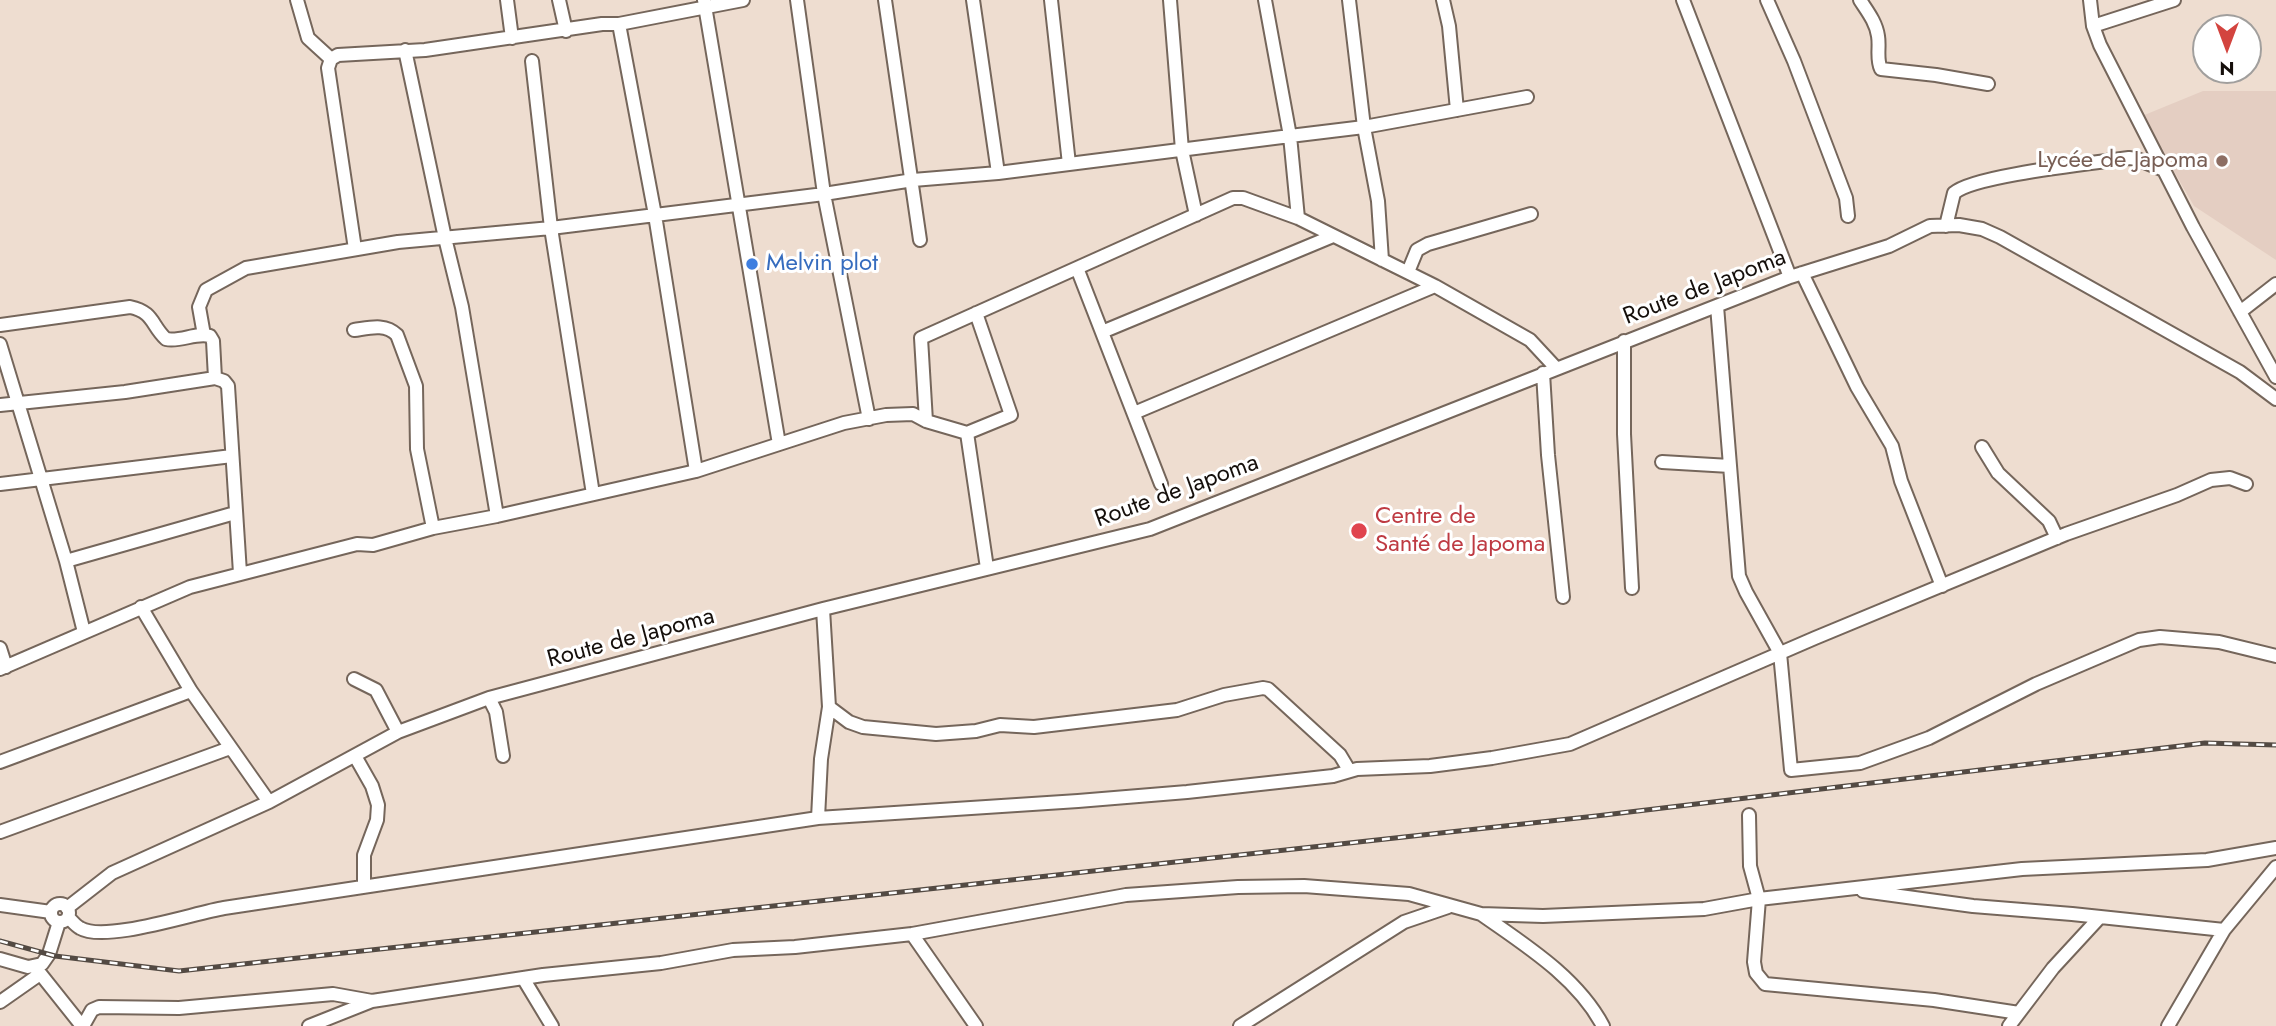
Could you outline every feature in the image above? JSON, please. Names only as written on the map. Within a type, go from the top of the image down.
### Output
[{"type":"street","points":[[297,0],[308,38],[331,59]]},
{"type":"street","points":[[507,0],[512,38]]},
{"type":"street","points":[[559,0],[566,31]]},
{"type":"street","points":[[355,249],[328,68],[331,59],[338,55],[425,50],[602,24],[619,24],[705,3],[743,0]]},
{"type":"street","points":[[797,0],[824,194],[869,419]]},
{"type":"street","points":[[885,0],[920,240]]},
{"type":"street","points":[[974,0],[998,173]]},
{"type":"street","points":[[1051,0],[1069,164]]},
{"type":"street","points":[[1170,0],[1182,150],[1196,215]]},
{"type":"street","points":[[1265,0],[1290,136],[1298,218]]},
{"type":"street","points":[[1349,0],[1364,127],[1378,201],[1382,260]]},
{"type":"street","points":[[1443,0],[1449,26],[1457,110]]},
{"type":"street","points":[[1683,0],[1796,275],[1892,446],[1901,481],[1942,586]]},
{"type":"street","points":[[1768,0],[1846,198],[1848,216]]},
{"type":"street","points":[[1860,0],[1878,33],[1878,63],[1881,69],[1988,84]]},
{"type":"street","points":[[2091,0],[2093,26],[2100,45],[2276,377]]},
{"type":"street","points":[[2093,26],[2174,0]]},
{"type":"street","points":[[705,3],[779,444]]},
{"type":"street","points":[[619,24],[696,471]]},
{"type":"street","points":[[405,50],[462,307],[497,516]]},
{"type":"street","points":[[532,61],[551,228],[593,494]]},
{"type":"street","points":[[204,335],[199,307],[206,290],[246,268],[355,249],[551,228],[824,194],[913,180],[998,173],[1364,127],[1527,97]]},
{"type":"street","points":[[1946,226],[1954,193],[1966,185],[2129,158],[2164,170]]},
{"type":"street","points":[[926,421],[921,338],[1233,198],[1243,198],[1298,218],[1408,272],[1530,340],[1550,371],[1548,455],[1563,597]]},
{"type":"street","points":[[1408,272],[1417,250],[1428,244],[1531,214]]},
{"type":"street","name":"Route de Japoma","points":[[61,915],[112,873],[270,802],[398,732],[489,698],[823,609],[1110,541],[1150,529],[1796,275],[1889,246],[1930,226],[1982,229],[2000,237],[2240,372],[2276,399]]},
{"type":"street","points":[[1102,332],[1333,236]]},
{"type":"street","points":[[1077,268],[1161,484]]},
{"type":"street","points":[[2240,312],[2276,284]]},
{"type":"street","points":[[1134,413],[1435,286]]},
{"type":"street","points":[[1717,306],[1740,576],[1780,653],[1790,768],[1793,770],[1860,763],[1917,742],[1946,731],[2036,684],[2139,640],[2168,637],[2219,642],[2276,656]]},
{"type":"street","points":[[0,325],[130,307],[141,309],[149,314],[166,339],[204,335],[210,337],[213,341],[215,378]]},
{"type":"street","points":[[0,648],[3,668],[190,587],[357,544],[373,545],[433,528],[696,471],[844,424],[902,413],[913,414],[926,421],[967,433],[1012,415],[976,313]]},
{"type":"street","points":[[354,330],[383,327],[397,334],[416,386],[417,449],[433,528]]},
{"type":"street","points":[[1624,341],[1624,434],[1632,588]]},
{"type":"street","points":[[0,344],[66,561],[84,632]]},
{"type":"street","points":[[0,405],[125,392],[215,378],[224,381],[228,386],[240,573]]},
{"type":"street","points":[[967,433],[987,568]]},
{"type":"street","points":[[1982,447],[1997,473],[2049,521],[2057,538]]},
{"type":"street","points":[[0,484],[232,456]]},
{"type":"street","points":[[1662,462],[1730,466]]},
{"type":"street","points":[[0,905],[61,915],[81,929],[95,932],[133,930],[206,911],[818,818],[1187,792],[1334,776],[1349,770],[1492,758],[1570,744],[2057,538],[2211,480],[2231,478],[2246,484]]},
{"type":"street","points":[[66,561],[235,513]]},
{"type":"street","points":[[141,607],[191,691],[270,802]]},
{"type":"street","points":[[818,818],[821,760],[829,706],[823,609]]},
{"type":"street","points":[[354,679],[376,690],[398,732]]},
{"type":"street","points":[[829,706],[849,722],[863,727],[936,734],[976,731],[1000,725],[1034,727],[1177,710],[1224,695],[1263,688],[1268,689],[1340,755],[1349,770]]},
{"type":"street","points":[[0,762],[191,691]]},
{"type":"street","points":[[489,698],[496,712],[503,755]]},
{"type":"street","points":[[0,832],[230,748]]},
{"type":"street","points":[[355,756],[372,786],[378,805],[377,820],[364,855],[364,886]]},
{"type":"street","points":[[1749,815],[1751,866],[1759,899],[1754,962],[1756,973],[1765,984],[1934,1000],[2019,1013]]},
{"type":"street","points":[[309,1026],[372,1001],[523,978],[661,963],[733,950],[795,947],[912,934],[1126,895],[1238,887],[1304,886],[1409,894],[1481,914],[1543,916],[1695,909],[1759,899],[2022,869],[2207,860],[2276,848]]},
{"type":"street","points":[[2168,1026],[2224,930],[2276,867]]},
{"type":"street","points":[[1854,888],[1874,894],[1919,900],[2224,930]]},
{"type":"street","points":[[1240,1026],[1404,922],[1449,907]]},
{"type":"street","points":[[1481,914],[1529,947],[1569,983],[1588,1001],[1602,1026]]},
{"type":"street","points":[[0,1002],[42,964],[49,954],[61,915]]},
{"type":"street","points":[[2009,1026],[2053,968],[2100,917]]},
{"type":"street","points":[[912,934],[976,1026]]},
{"type":"street","points":[[0,959],[37,970],[82,1026],[92,1010],[99,1007],[127,1005],[179,1008],[333,994],[372,1001]]},
{"type":"street","points":[[523,978],[552,1026]]},
{"type":"shaded area","name":"Lycée de Japoma","points":[[2203,91],[2276,91],[2276,260],[2194,206],[2142,116]]},
{"type":"railway","points":[[0,941],[55,956],[179,971],[1596,816],[2205,743],[2276,745]]},
{"type":"place","name":"Lycée de Japoma","points":[[2222,161]]},
{"type":"place","name":"Melvin plot","points":[[752,264]]},
{"type":"place","name":"Centre de Santé de Japoma","points":[[1359,531]]}]
